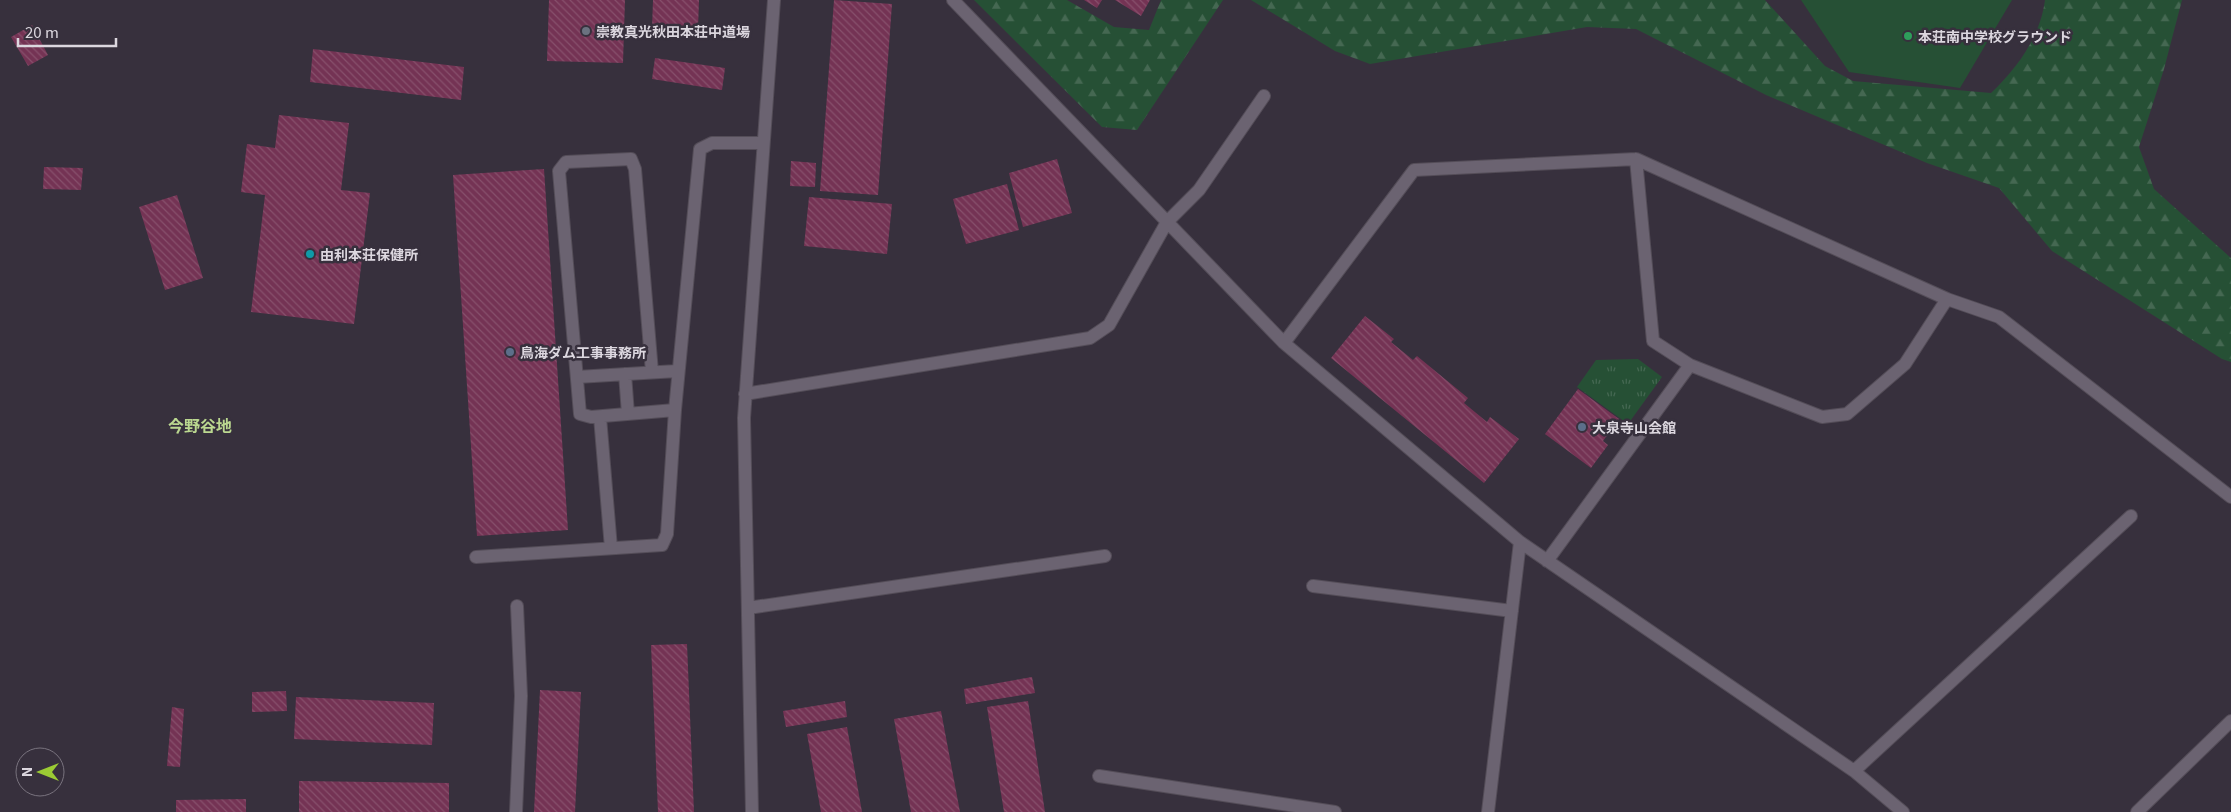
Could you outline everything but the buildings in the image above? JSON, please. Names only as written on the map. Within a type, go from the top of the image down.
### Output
[{"type":"street","points":[[752,812],[744,418],[774,0]]},
{"type":"street","points":[[953,0],[1284,343],[1520,542],[1854,771],[1903,812]]},
{"type":"street","points":[[745,394],[1090,338],[1109,325],[1167,222],[1199,190],[1264,96]]},
{"type":"street","points":[[476,557],[662,545],[667,534],[678,371],[700,148],[712,143],[763,143]]},
{"type":"street","points":[[1284,343],[1414,170],[1636,158],[1947,299],[1999,317],[2231,497]]},
{"type":"street","points":[[1636,158],[1653,341],[1690,365],[1822,416],[1848,414],[1905,364],[1947,299]]},
{"type":"street","points":[[652,372],[636,169],[631,159],[566,162],[559,172],[580,414],[600,416],[675,410]]},
{"type":"street","points":[[1547,561],[1690,365]]},
{"type":"street","points":[[577,377],[678,371]]},
{"type":"street","points":[[625,374],[628,414]]},
{"type":"street","points":[[600,416],[611,548]]},
{"type":"street","points":[[1854,771],[2131,516]]},
{"type":"street","points":[[1488,812],[1520,542]]},
{"type":"street","points":[[748,608],[1105,556]]},
{"type":"street","points":[[1313,586],[1512,611]]},
{"type":"street","points":[[516,812],[522,696],[517,606]]},
{"type":"street","points":[[2137,812],[2231,721]]},
{"type":"street","points":[[1099,776],[1335,812]]},
{"type":"green space","points":[[974,0],[1067,0],[1114,27],[1149,30],[1161,0],[1223,0],[1137,130],[1102,127]]},
{"type":"green space","points":[[1251,0],[1765,0],[1825,66],[1853,81],[1991,93],[2019,62],[2033,39],[2045,0],[2182,0],[2164,69],[2139,147],[2154,189],[2231,258],[2231,362],[2222,359],[2052,251],[1999,188],[1927,163],[1766,95],[1636,29],[1587,27],[1370,64],[1335,51]]},
{"type":"green space","name":"本荘南中学校グラウンド","points":[[1801,0],[2012,0],[1960,88],[1849,72]]},
{"type":"green space","points":[[1638,359],[1662,377],[1628,424],[1577,387],[1596,360]]},
{"type":"place","name":"崇教真光秋田本荘中道場","points":[[586,31]]},
{"type":"place","name":"本荘南中学校グラウンド","points":[[1908,36]]},
{"type":"place","name":"由利本荘保健所","points":[[310,254]]},
{"type":"place","name":"鳥海ダム工事事務所","points":[[510,352]]},
{"type":"place","name":"大泉寺山会館","points":[[1582,427]]},
{"type":"district","name":"今野谷地","points":[[200,425]]}]
